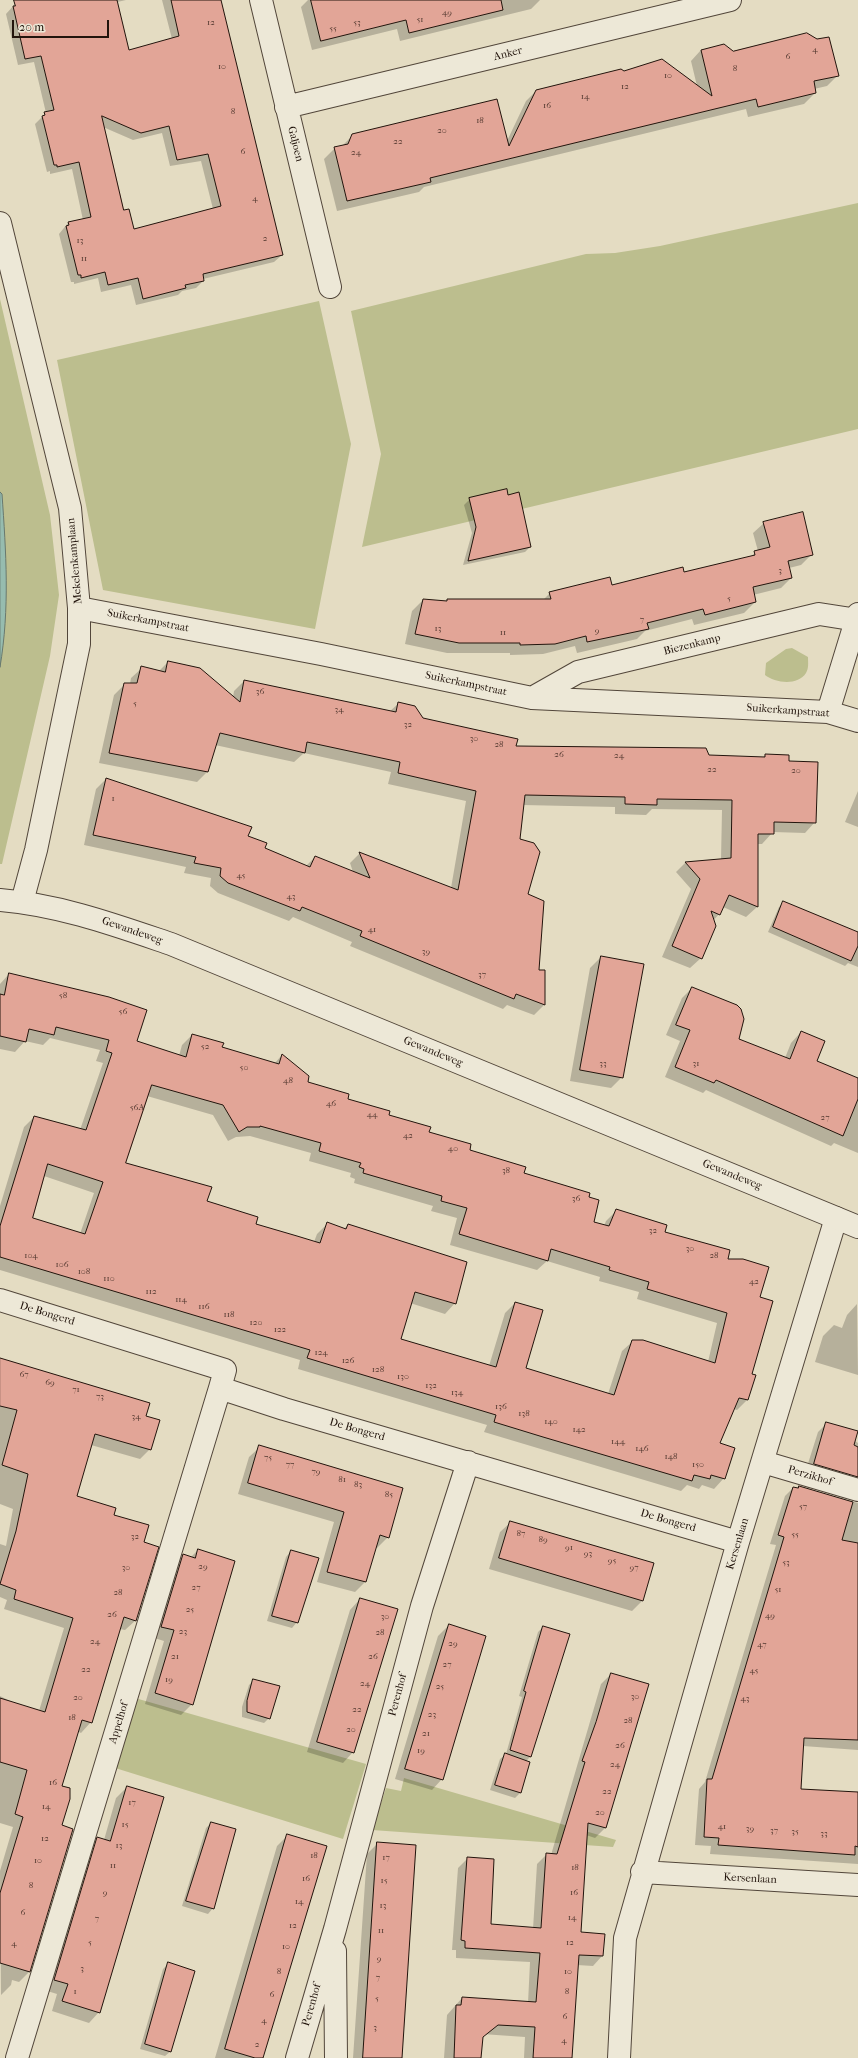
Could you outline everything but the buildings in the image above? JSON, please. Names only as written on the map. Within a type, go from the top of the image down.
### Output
[{"type":"street","name":"Galjoen","points":[[261,0],[330,287]]},
{"type":"street","name":"Anker","points":[[286,107],[730,0]]},
{"type":"street","name":"Mekelenkamplaan","points":[[0,223],[70,508],[79,608],[79,644],[36,850],[22,902]]},
{"type":"street","name":"Suikerkampstraat","points":[[79,608],[321,654],[532,698],[828,712],[858,721]]},
{"type":"street","name":"Biezenkamp","points":[[532,698],[578,672],[819,614],[857,617],[828,712]]},
{"type":"street","name":"Gewandeweg","points":[[0,900],[22,902],[91,917],[171,944],[858,1227]]},
{"type":"street","name":"Kersenlaan","points":[[619,2058],[625,1938],[642,1872],[738,1542],[836,1218]]},
{"type":"street","name":"De Bongerd","points":[[0,1300],[225,1370],[220,1388],[284,1409],[738,1542]]},
{"type":"street","name":"Appelhof","points":[[17,2058],[220,1388]]},
{"type":"street","name":"Perenhof","points":[[297,2058],[335,1929],[422,1606],[468,1462]]},
{"type":"street","name":"Perzikhof","points":[[763,1462],[858,1490]]},
{"type":"street","name":"Kersenlaan","points":[[642,1872],[858,1885]]},
{"type":"street","name":"Perenhof","points":[[335,1929],[336,2058]]},
{"type":"green space","points":[[858,203],[858,429],[362,547],[381,454],[351,311],[586,254],[615,253],[660,246]]},
{"type":"green space","points":[[0,299],[50,515],[59,595],[50,656],[2,864],[0,864]]},
{"type":"green space","points":[[319,301],[351,444],[315,629],[103,590],[57,360]]},
{"type":"green space","points":[[792,648],[808,657],[808,669],[802,677],[798,680],[786,682],[774,680],[765,675],[766,663],[786,649]]},
{"type":"green space","points":[[135,1698],[366,1764],[343,1839],[112,1767]]},
{"type":"green space","points":[[404,1778],[616,1840],[613,1847],[372,1830],[386,1788],[401,1791]]},
{"type":"water","points":[[0,492],[2,494],[5,537],[6,602],[0,667]]}]
